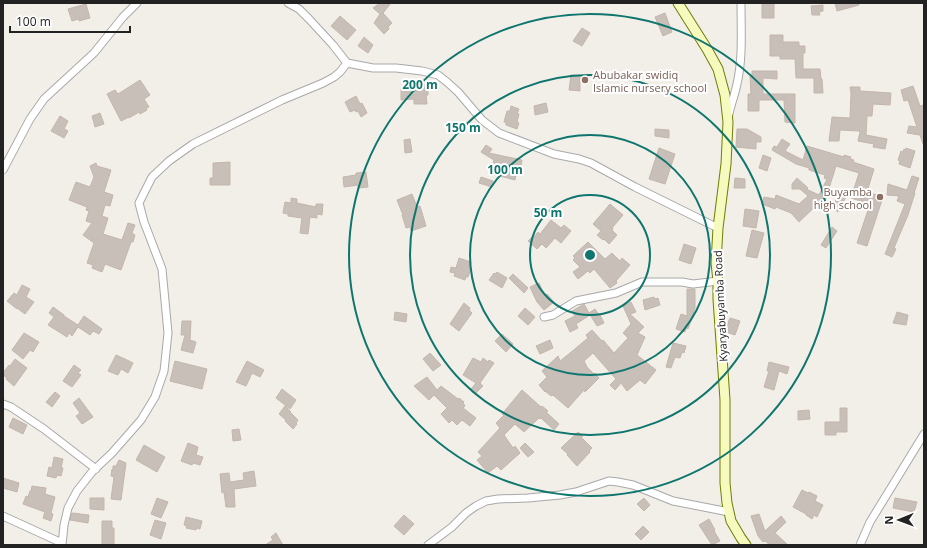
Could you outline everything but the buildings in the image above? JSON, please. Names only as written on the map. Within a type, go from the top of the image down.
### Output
[{"type":"street","points":[[3,170],[30,119],[44,99],[94,53],[123,17],[137,3]]},
{"type":"street","points":[[288,3],[299,9],[309,19],[333,45],[346,63],[373,68],[396,68],[422,71],[438,75],[458,92],[489,127],[499,134],[554,154],[591,163],[718,228]]},
{"type":"street","name":"Kyaryabuyamba Road","points":[[678,3],[718,69],[725,95],[728,122],[726,164],[718,228],[716,263],[725,400],[725,482],[727,503],[731,521],[746,545]]},
{"type":"street","points":[[728,122],[730,107],[737,84],[741,53],[741,3]]},
{"type":"street","points":[[3,516],[62,544],[68,508],[77,491],[141,420],[155,397],[164,370],[168,334],[162,269],[144,222],[139,203],[152,177],[169,161],[193,144],[282,100],[334,77],[340,72],[346,63]]},
{"type":"street","points":[[544,317],[553,315],[576,301],[616,293],[642,282],[682,282],[693,284],[718,281]]},
{"type":"street","points":[[3,404],[11,407],[44,429],[96,469]]},
{"type":"street","points":[[860,545],[870,522],[924,434]]},
{"type":"street","points":[[428,545],[452,527],[466,513],[486,501],[576,492],[609,481],[633,485],[673,501],[729,512]]},
{"type":"place","name":"Abubakar swidiq Islamic nursery school","points":[[585,80]]},
{"type":"place","name":"Buyamba high school","points":[[880,197]]}]
